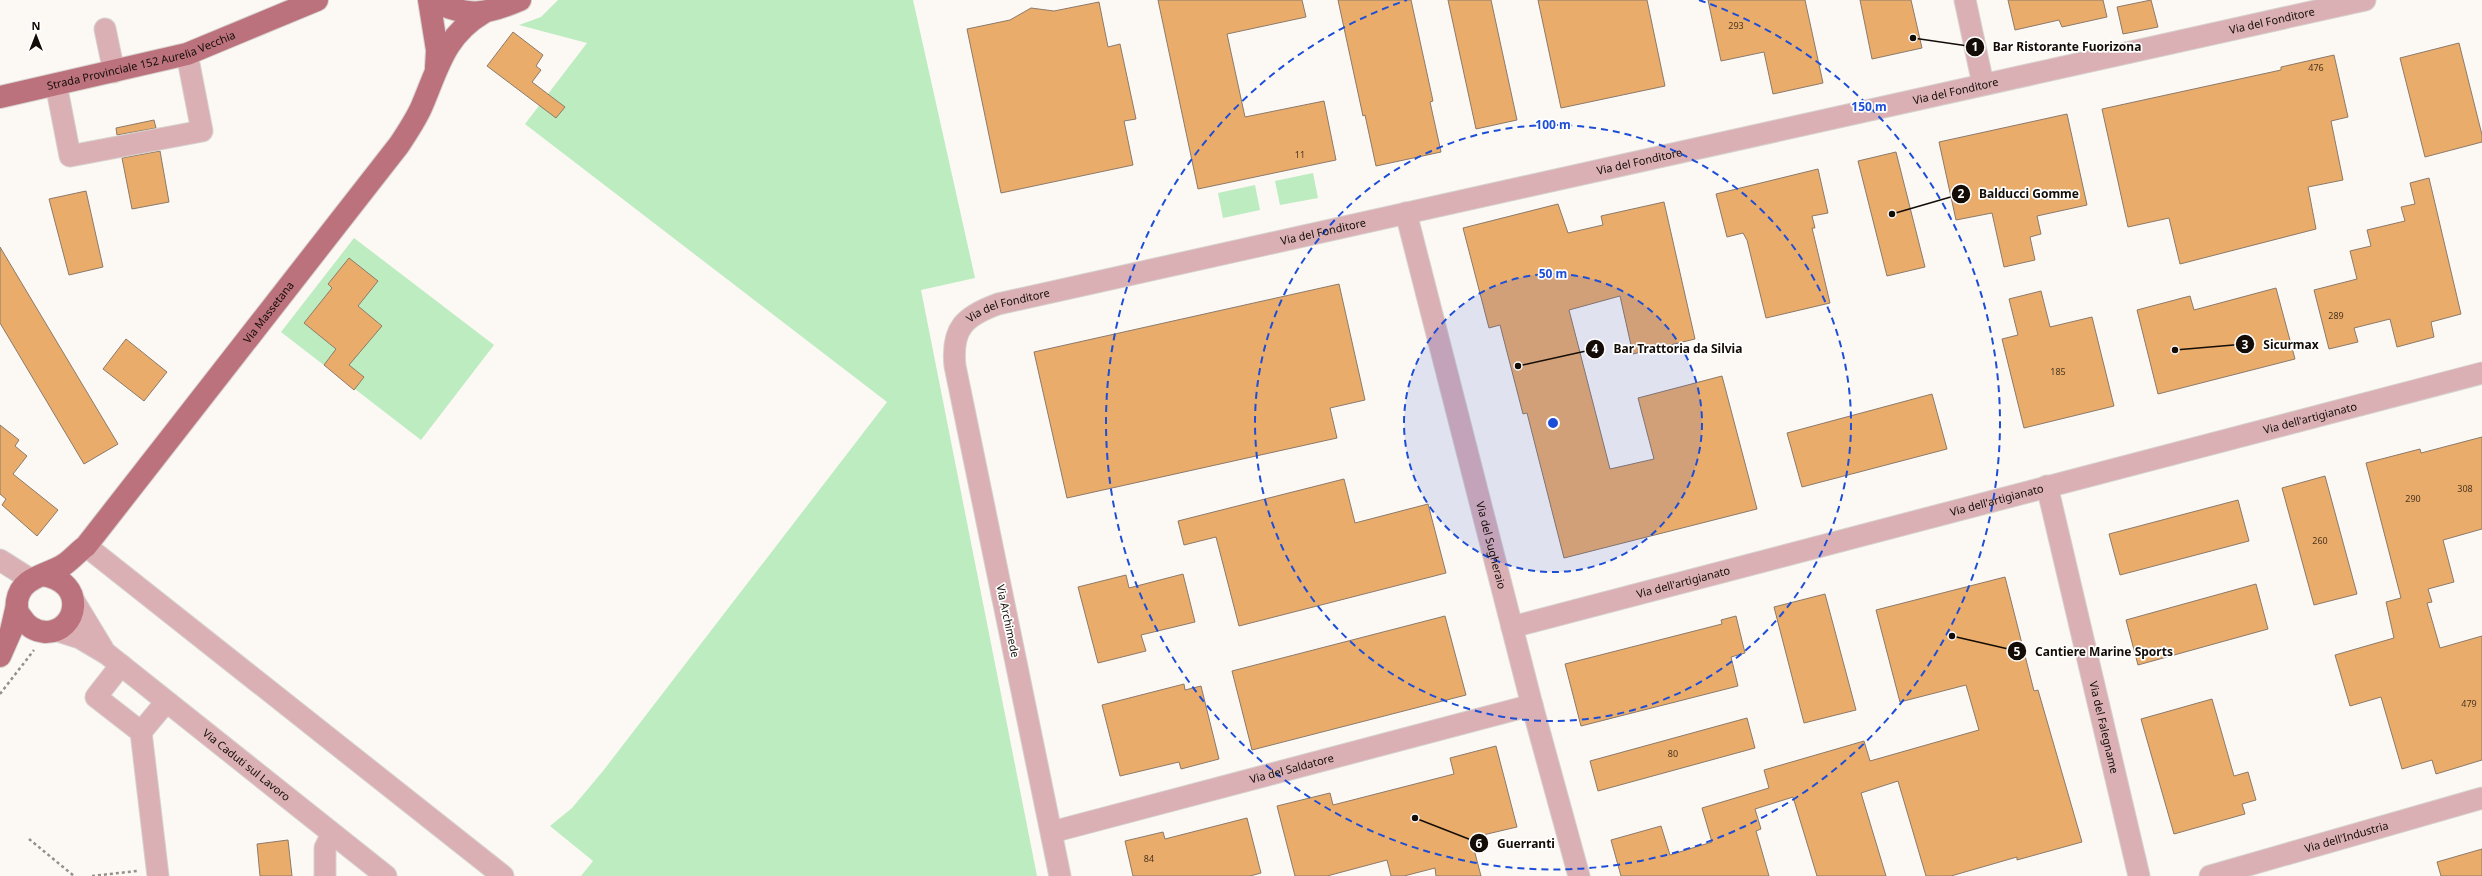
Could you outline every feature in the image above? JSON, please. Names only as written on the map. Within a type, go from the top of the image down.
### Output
[{"type":"main road","name":"Strada Provinciale 152 Aurelia Vecchia","points":[[279,16],[301,0]]},
{"type":"main road","name":"Strada Provinciale 152 Aurelia Vecchia","points":[[0,97],[187,54],[317,0]]},
{"type":"main road","points":[[430,0],[450,9],[484,13],[520,0]]},
{"type":"main road","name":"Via Massetana","points":[[430,0],[437,50],[436,69]]},
{"type":"main road","name":"Via Massetana","points":[[1,654],[27,588],[65,564],[86,546],[399,144],[420,110],[436,69],[458,32],[468,22],[484,13]]},
{"type":"main road","name":"Via Massetana","points":[[1,654],[22,641],[50,631],[65,623],[72,613],[73,597],[86,546]]},
{"type":"main road","points":[[50,631],[35,630],[26,624],[19,615],[27,588],[55,576],[65,583],[73,597]]},
{"type":"street","points":[[1965,0],[1983,84]]},
{"type":"street","name":"Via del Fonditore","points":[[955,366],[954,352],[956,337],[961,327],[967,319],[978,312],[998,304],[2364,0]]},
{"type":"street","points":[[105,28],[114,72]]},
{"type":"street","points":[[56,84],[70,156],[202,131],[187,54]]},
{"type":"street","name":"Via del Sugheraio","points":[[1406,213],[1532,705],[1580,876]]},
{"type":"street","name":"Via Archimede","points":[[955,366],[1060,876]]},
{"type":"street","name":"Via dell'artigianato","points":[[1512,627],[2482,373]]},
{"type":"street","name":"Via del Falegname","points":[[2047,486],[2139,876]]},
{"type":"street","points":[[86,546],[503,876]]},
{"type":"street","points":[[0,560],[27,588]]},
{"type":"street","points":[[0,569],[27,588]]},
{"type":"street","name":"Via Caduti sul Lavoro","points":[[73,597],[114,660]]},
{"type":"street","name":"Via Caduti sul Lavoro","points":[[50,631],[80,638],[114,660],[386,876]]},
{"type":"street","points":[[114,660],[96,697],[141,732]]},
{"type":"street","points":[[150,873],[141,732],[166,702]]},
{"type":"street","name":"Via del Saldatore","points":[[1052,832],[1532,705]]},
{"type":"street","name":"Via dell'Industria","points":[[2210,876],[2482,798]]},
{"type":"street","points":[[325,876],[325,848],[332,834]]},
{"type":"path","points":[[0,694],[34,650]]},
{"type":"path","points":[[29,839],[74,876]]},
{"type":"path","points":[[92,876],[150,873]]},
{"type":"green space","points":[[558,0],[913,0],[975,278],[921,290],[1037,876],[581,876],[593,861],[550,826],[572,808],[603,771],[887,402],[525,124],[587,43],[519,25],[541,17]]},
{"type":"green space","points":[[1313,173],[1318,198],[1280,205],[1275,181]]},
{"type":"green space","points":[[1255,185],[1260,210],[1223,218],[1218,193]]},
{"type":"green space","points":[[354,238],[494,345],[421,440],[281,332]]},
{"type":"building","points":[[1158,0],[1302,0],[1306,17],[1227,34],[1245,117],[1324,101],[1336,160],[1198,189]]},
{"type":"building","points":[[1338,0],[1411,0],[1433,101],[1430,102],[1441,152],[1376,166],[1365,115],[1363,116]]},
{"type":"building","points":[[1448,0],[1491,0],[1517,120],[1476,129]]},
{"type":"building","points":[[1538,0],[1647,0],[1665,86],[1561,108]]},
{"type":"building","points":[[1708,0],[1805,0],[1823,83],[1773,94],[1764,52],[1721,61]]},
{"type":"building","points":[[1860,0],[1911,0],[1922,48],[1872,59]]},
{"type":"building","points":[[2008,0],[2103,0],[2107,17],[2062,27],[2059,20],[2015,30]]},
{"type":"building","points":[[2151,0],[2158,27],[2123,34],[2117,7]]},
{"type":"building","points":[[1099,2],[1108,47],[1120,44],[1136,119],[1124,121],[1133,165],[1001,193],[967,29],[1010,20],[1031,8],[1054,11]]},
{"type":"building","points":[[513,32],[543,55],[536,66],[541,70],[532,82],[565,107],[556,118],[487,66]]},
{"type":"building","points":[[2459,43],[2482,135],[2482,142],[2425,157],[2400,58]]},
{"type":"building","points":[[2334,55],[2348,117],[2331,121],[2343,180],[2308,187],[2316,229],[2180,264],[2169,218],[2128,227],[2102,109],[2281,70],[2281,67]]},
{"type":"building","points":[[2067,114],[2087,205],[2037,216],[2041,234],[2030,237],[2035,260],[2004,267],[1992,213],[1956,220],[1939,142]]},
{"type":"building","points":[[154,120],[156,128],[117,135],[116,128]]},
{"type":"building","points":[[160,151],[169,202],[132,209],[122,158]]},
{"type":"building","points":[[1896,152],[1925,267],[1887,276],[1858,161]]},
{"type":"building","points":[[1818,169],[1828,213],[1812,216],[1815,228],[1812,228],[1830,303],[1766,318],[1747,240],[1743,233],[1727,237],[1716,194]]},
{"type":"building","points":[[2429,178],[2461,314],[2431,322],[2434,337],[2397,347],[2390,319],[2354,328],[2358,342],[2329,349],[2314,290],[2357,279],[2350,251],[2371,246],[2367,230],[2405,221],[2401,207],[2415,204],[2410,183]]},
{"type":"building","points":[[86,191],[103,267],[69,275],[49,199]]},
{"type":"building","points":[[1664,202],[1695,339],[1633,354],[1620,296],[1569,310],[1610,469],[1654,459],[1638,398],[1722,376],[1757,509],[1564,558],[1527,413],[1523,414],[1500,325],[1489,328],[1463,228],[1558,204],[1568,233],[1603,225],[1601,216]]},
{"type":"building","points":[[0,247],[118,444],[84,464],[0,323]]},
{"type":"building","points":[[349,258],[378,281],[358,306],[382,326],[349,365],[364,377],[354,390],[324,365],[336,349],[304,323],[332,288],[328,284]]},
{"type":"building","points":[[1339,284],[1365,400],[1330,408],[1337,438],[1067,498],[1034,352]]},
{"type":"building","points":[[2276,288],[2295,359],[2158,394],[2137,310],[2190,296],[2194,310]]},
{"type":"building","points":[[2041,291],[2050,327],[2092,317],[2114,406],[2024,428],[2002,339],[2018,335],[2009,299]]},
{"type":"building","points":[[126,339],[167,372],[144,401],[103,369]]},
{"type":"building","points":[[1932,394],[1947,449],[1802,487],[1787,433]]},
{"type":"building","points":[[0,425],[19,440],[15,446],[27,456],[13,474],[58,510],[37,536],[2,505],[6,499],[0,494]]},
{"type":"building","points":[[2482,437],[2482,529],[2443,540],[2454,582],[2428,589],[2432,602],[2427,603],[2440,648],[2482,636],[2482,760],[2436,774],[2432,760],[2402,769],[2381,697],[2350,706],[2335,655],[2394,638],[2386,602],[2401,598],[2366,463],[2420,449],[2421,453]]},
{"type":"building","points":[[2325,476],[2357,594],[2314,605],[2282,488]]},
{"type":"building","points":[[1344,479],[1355,523],[1428,504],[1446,573],[1239,626],[1216,537],[1184,545],[1178,521]]},
{"type":"building","points":[[2238,500],[2249,541],[2120,575],[2109,534]]},
{"type":"building","points":[[1183,574],[1195,622],[1141,635],[1146,651],[1098,663],[1078,587],[1126,575],[1129,588]]},
{"type":"building","points":[[2005,577],[2034,691],[2038,690],[2082,842],[2017,860],[2017,857],[1951,876],[1926,876],[1898,781],[1861,793],[1886,876],[1817,876],[1793,797],[1755,809],[1761,829],[1756,831],[1769,876],[1621,876],[1611,840],[1661,826],[1670,855],[1712,842],[1702,808],[1769,788],[1764,770],[1864,741],[1870,761],[1979,730],[1966,685],[1900,702],[1876,610]]},
{"type":"building","points":[[2256,584],[2268,629],[2138,665],[2126,620]]},
{"type":"building","points":[[1825,594],[1856,710],[1804,723],[1774,607]]},
{"type":"building","points":[[1445,616],[1466,695],[1252,750],[1232,671]]},
{"type":"building","points":[[1736,616],[1745,653],[1731,657],[1738,686],[1581,726],[1565,664],[1722,624],[1721,620]]},
{"type":"building","points":[[1184,684],[1185,690],[1201,686],[1219,759],[1181,769],[1179,762],[1120,776],[1102,705]]},
{"type":"building","points":[[2212,699],[2234,776],[2248,772],[2256,800],[2242,804],[2245,814],[2174,834],[2141,719]]},
{"type":"building","points":[[1747,718],[1755,748],[1598,791],[1590,761]]},
{"type":"building","points":[[1496,746],[1517,827],[1483,835],[1472,842],[1481,876],[1436,876],[1435,868],[1404,876],[1391,876],[1387,860],[1327,876],[1295,876],[1277,806],[1330,793],[1333,805],[1454,774],[1450,758]]},
{"type":"building","points":[[1247,818],[1261,873],[1250,876],[1133,876],[1125,841],[1163,832],[1165,839]]},
{"type":"building","points":[[288,840],[292,876],[260,876],[257,844]]},
{"type":"building","points":[[2482,849],[2482,876],[2441,876],[2437,862]]},
{"type":"place","name":"Bar Ristorante Fuorizona","points":[[1913,38]]},
{"type":"place","name":"Balducci Gomme","points":[[1892,214]]},
{"type":"place","name":"Sicurmax","points":[[2175,350]]},
{"type":"place","name":"Bar Trattoria da Silvia","points":[[1518,366]]},
{"type":"place","name":"Cantiere Marine Sports","points":[[1952,636]]},
{"type":"place","name":"Guerranti","points":[[1415,818]]}]
